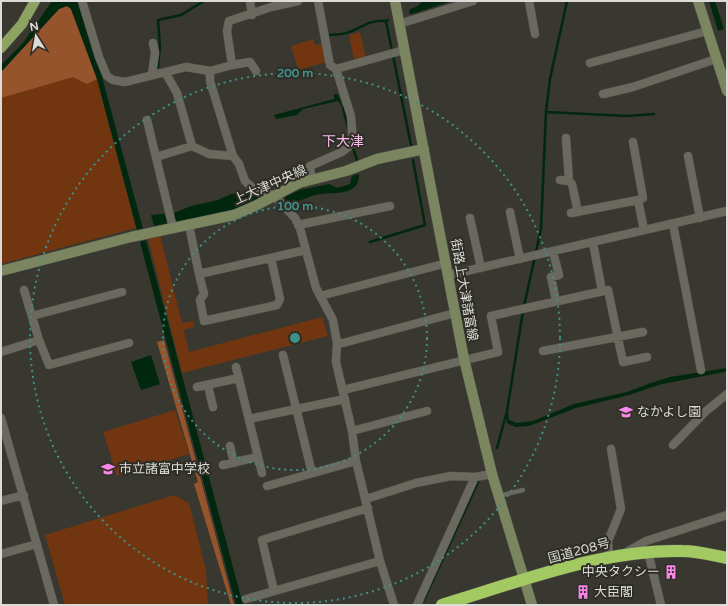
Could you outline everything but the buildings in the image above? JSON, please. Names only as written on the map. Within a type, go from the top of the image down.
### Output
[{"type":"highway","name":"国道208号","points":[[442,605],[524,580],[622,554],[683,551],[727,558]]},
{"type":"main road","points":[[1,48],[22,24],[35,1]]},
{"type":"street","points":[[82,1],[107,76],[113,80],[125,82],[152,74],[186,67],[210,71],[250,62],[256,71]]},
{"type":"street","points":[[250,1],[252,15]]},
{"type":"street","points":[[232,65],[226,31],[229,22],[271,7],[298,1]]},
{"type":"street","points":[[299,183],[311,175],[310,166],[342,152],[353,142],[351,116],[336,69],[330,65],[318,1]]},
{"type":"street","name":"街路上大津諸富線","points":[[394,1],[399,24],[396,53],[424,149],[464,359],[498,497],[532,605]]},
{"type":"street","points":[[399,24],[473,1]]},
{"type":"street","points":[[530,1],[535,34]]},
{"type":"street","points":[[698,1],[727,91]]},
{"type":"street","points":[[590,63],[707,31]]},
{"type":"street","points":[[152,74],[155,52],[154,43]]},
{"type":"street","points":[[336,69],[396,53]]},
{"type":"street","points":[[603,94],[633,87],[716,59]]},
{"type":"street","points":[[210,71],[210,80],[232,156],[239,164],[245,181],[254,189],[267,192],[274,196],[295,218],[320,296],[334,320],[337,343],[336,362],[352,431],[356,461],[380,560],[394,605]]},
{"type":"street","points":[[165,72],[177,93],[192,146]]},
{"type":"street","points":[[147,120],[173,228]]},
{"type":"street","points":[[566,138],[564,180],[572,184],[574,212],[643,198],[634,142]]},
{"type":"street","points":[[156,157],[192,146],[209,154],[232,156]]},
{"type":"street","name":"上大津中央線","points":[[1,271],[147,233],[234,215],[299,183],[346,171],[377,159],[424,149]]},
{"type":"street","points":[[688,156],[700,218]]},
{"type":"street","points":[[638,200],[644,230]]},
{"type":"street","points":[[298,225],[390,206]]},
{"type":"street","points":[[449,275],[727,211]]},
{"type":"street","points":[[510,212],[520,259]]},
{"type":"street","points":[[470,218],[481,268]]},
{"type":"street","points":[[673,224],[701,370]]},
{"type":"street","points":[[188,225],[204,294],[200,300],[204,320],[277,305],[280,299],[271,258]]},
{"type":"street","points":[[593,243],[602,291]]},
{"type":"street","points":[[199,274],[306,250]]},
{"type":"street","points":[[553,252],[559,275],[551,277],[556,301]]},
{"type":"street","points":[[320,296],[381,281],[446,262]]},
{"type":"street","points":[[24,290],[39,340],[49,365],[130,343]]},
{"type":"street","points":[[343,390],[464,359],[498,352],[491,316],[608,290],[622,362],[647,357]]},
{"type":"street","points":[[32,316],[122,292]]},
{"type":"street","points":[[337,343],[343,343],[455,313]]},
{"type":"street","points":[[543,351],[643,332]]},
{"type":"street","points":[[1,352],[39,340]]},
{"type":"street","points":[[284,355],[312,473]]},
{"type":"street","points":[[236,367],[262,473]]},
{"type":"street","points":[[197,388],[239,378]]},
{"type":"street","points":[[208,385],[213,406]]},
{"type":"street","points":[[673,445],[705,412],[727,394]]},
{"type":"street","points":[[249,419],[345,399]]},
{"type":"street","points":[[352,431],[427,411]]},
{"type":"street","points":[[1,418],[5,446],[24,495],[54,605]]},
{"type":"street","points":[[230,446],[234,463]]},
{"type":"street","points":[[609,557],[608,541],[621,509],[611,449]]},
{"type":"street","points":[[223,465],[258,457]]},
{"type":"street","points":[[267,486],[356,461]]},
{"type":"street","points":[[366,499],[416,483],[451,476],[475,477],[492,474]]},
{"type":"street","points":[[417,605],[475,477]]},
{"type":"street","points":[[1,501],[24,495]]},
{"type":"street","points":[[274,591],[262,540],[368,508]]},
{"type":"street","points":[[622,554],[646,541],[727,516]]},
{"type":"street","points":[[1,554],[37,544]]},
{"type":"street","points":[[648,552],[661,605]]},
{"type":"street","points":[[246,599],[380,560]]},
{"type":"lane","points":[[498,497],[523,490]]},
{"type":"shaded area","points":[[52,1],[77,1],[102,77],[143,229],[137,230],[97,79],[71,9],[67,6],[59,9],[1,72],[1,65],[23,43]]},
{"type":"shaded area","points":[[423,1],[452,1],[412,14],[409,13],[410,9],[416,7]]},
{"type":"shaded area","points":[[709,1],[715,1],[724,29],[718,31]]},
{"type":"shaded area","points":[[67,5],[71,9],[97,79],[87,84],[73,77],[1,98],[1,72],[59,9]]},
{"type":"shaded area","points":[[71,9],[97,79],[136,228],[1,264],[1,72]]},
{"type":"shaded area","points":[[360,32],[366,58],[354,60],[349,35]]},
{"type":"shaded area","points":[[313,39],[315,45],[324,43],[327,62],[298,70],[291,46]]},
{"type":"shaded area","points":[[334,94],[338,94],[343,108],[338,101],[303,109],[297,115],[276,119],[274,115],[334,99]]},
{"type":"shaded area","points":[[359,174],[358,181],[355,186],[346,192],[318,195],[289,205],[285,200],[285,197],[300,190],[329,184],[337,188],[350,184],[352,176]]},
{"type":"shaded area","points":[[249,193],[258,195],[257,200],[231,211],[154,226],[151,215],[174,213],[191,206],[218,200],[231,194]]},
{"type":"shaded area","points":[[160,235],[182,323],[193,321],[194,327],[184,330],[189,352],[322,317],[328,336],[182,373],[148,238]]},
{"type":"shaded area","points":[[146,240],[243,605],[236,605],[140,242]]},
{"type":"shaded area","points":[[164,340],[234,605],[231,605],[194,484],[198,482],[157,342]]},
{"type":"shaded area","points":[[151,355],[160,384],[141,390],[131,362]]},
{"type":"shaded area","points":[[727,368],[727,371],[724,372],[662,384],[629,395],[576,408],[529,426],[515,427],[507,423],[509,420],[517,423],[533,421],[574,404],[627,392],[670,377]]},
{"type":"shaded area","points":[[175,410],[189,454],[117,476],[103,432]]},
{"type":"shaded area","points":[[174,495],[189,503],[206,570],[208,605],[65,605],[45,535]]},
{"type":"waterway","points":[[158,67],[160,47],[158,20],[181,15],[204,1]]},
{"type":"waterway","points":[[524,306],[541,229],[546,112],[550,79],[567,1]]},
{"type":"waterway","points":[[388,20],[386,21],[411,145]]},
{"type":"waterway","points":[[330,35],[347,33],[372,22],[386,21]]},
{"type":"waterway","points":[[343,108],[348,127]]},
{"type":"waterway","points":[[546,112],[627,116],[654,114]]},
{"type":"waterway","points":[[353,148],[357,160]]},
{"type":"waterway","points":[[370,242],[425,225],[413,160]]},
{"type":"waterway","points":[[497,448],[507,411],[523,311]]},
{"type":"waterway","points":[[507,413],[508,422],[510,423]]},
{"type":"waterway","points":[[424,600],[478,482]]},
{"type":"place","name":"なかよし園","points":[[626,412]]},
{"type":"place","name":"市立諸富中学校","points":[[108,469]]},
{"type":"place","name":"中央タクシー","points":[[671,572]]},
{"type":"place","name":"大臣閣","points":[[583,592]]},
{"type":"district","name":"下大津","points":[[343,141]]}]
